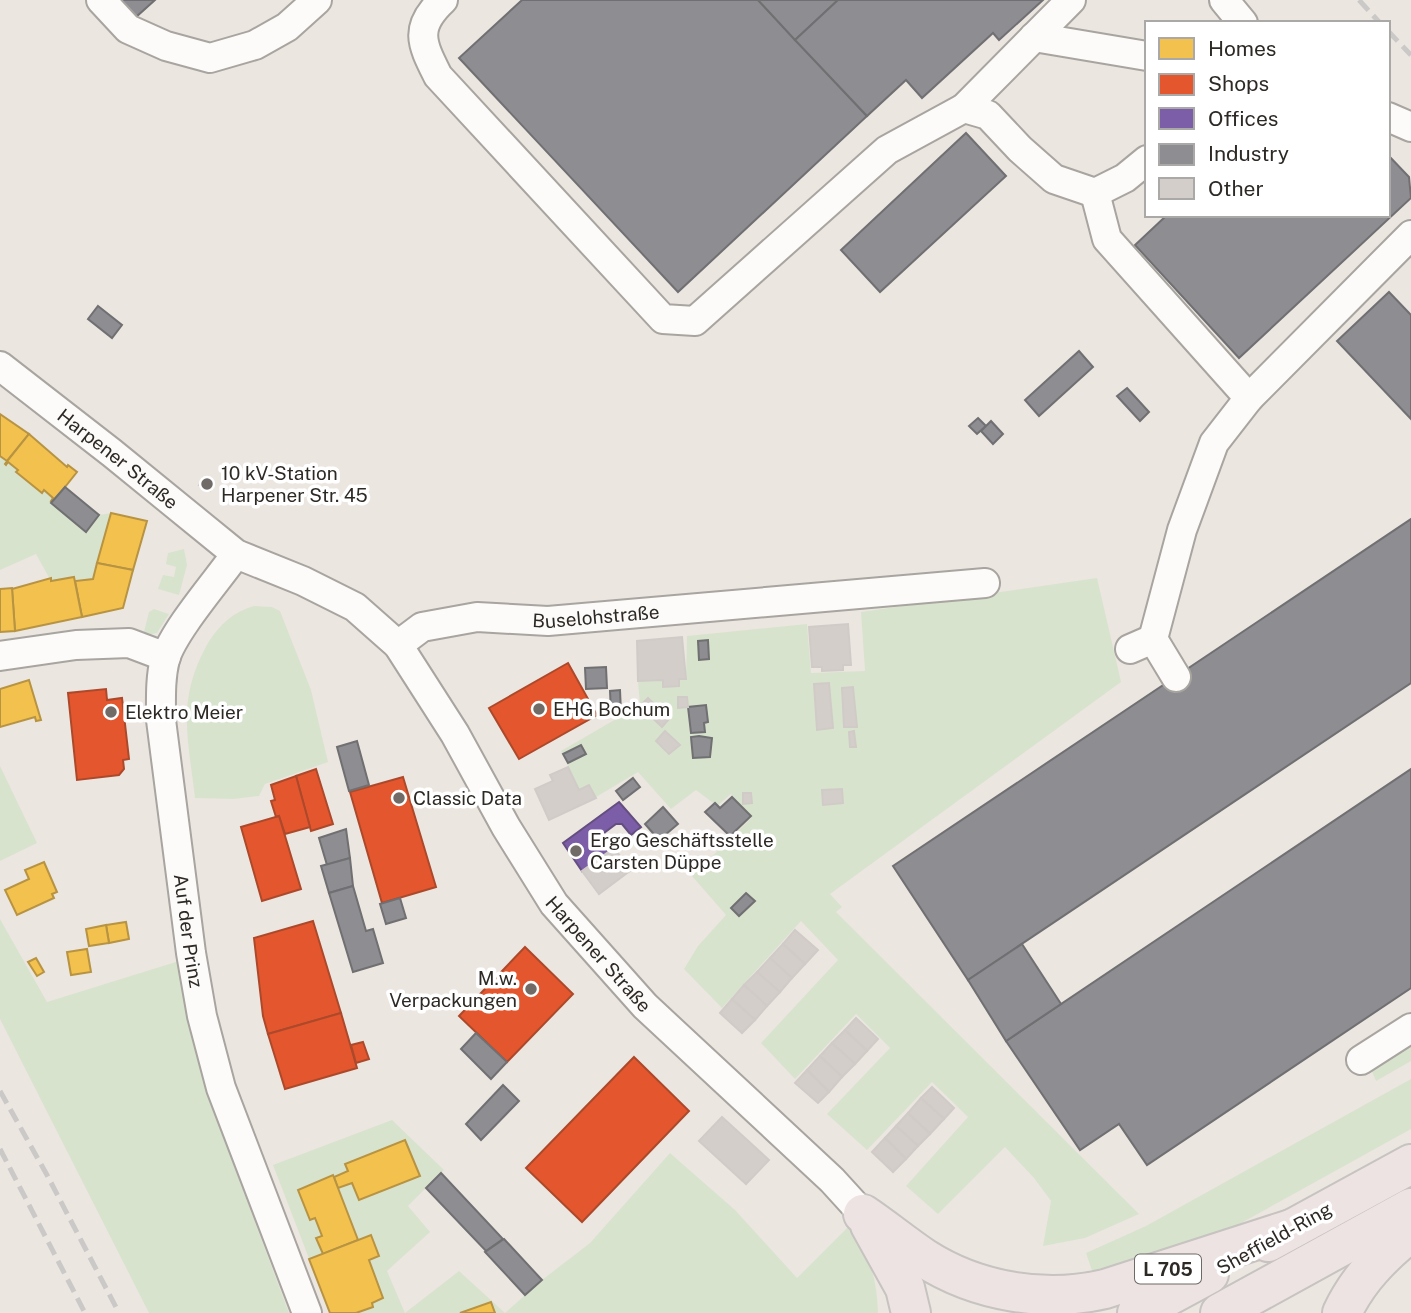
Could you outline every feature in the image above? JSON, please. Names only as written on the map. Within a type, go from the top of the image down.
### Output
[{"type":"highway","name":"Sheffield-Ring","points":[[1137,1313],[1411,1164]]},
{"type":"highway","name":"Sheffield-Ring","points":[[1220,1313],[1411,1208]]},
{"type":"highway","name":"L 705","points":[[863,1214],[925,1259],[963,1278],[1002,1290],[1044,1295],[1085,1294],[1105,1289],[1291,1229]]},
{"type":"highway","points":[[863,1214],[905,1288],[911,1313]]},
{"type":"highway","points":[[1342,1313],[1353,1292],[1380,1257],[1411,1232]]},
{"type":"street","points":[[100,0],[128,29],[166,46],[210,58],[255,44],[287,27],[317,0]]},
{"type":"street","points":[[443,0],[425,23],[423,46],[438,76],[663,319],[695,321],[887,150],[964,108],[1071,0]]},
{"type":"street","points":[[1224,0],[1241,21]]},
{"type":"street","points":[[1034,37],[1145,56]]},
{"type":"street","points":[[964,108],[988,115],[1020,149],[1054,178],[1095,193],[1125,178],[1145,162]]},
{"type":"street","points":[[1390,118],[1411,127]]},
{"type":"street","points":[[1095,193],[1107,239],[1249,398]]},
{"type":"street","points":[[1176,677],[1141,644],[1214,443],[1249,398],[1411,235]]},
{"type":"street","name":"Harpener Straße","points":[[0,366],[236,554]]},
{"type":"street","points":[[236,554],[303,581],[355,607],[398,645]]},
{"type":"street","name":"Auf der Prinz","points":[[236,554],[177,635],[166,657],[162,681],[162,720],[191,953],[202,1016],[221,1088],[307,1313]]},
{"type":"street","name":"Buselohstraße","points":[[398,645],[422,627],[477,617],[548,621],[985,583]]},
{"type":"street","points":[[0,656],[76,645],[129,643],[166,657]]},
{"type":"street","name":"Harpener Straße","points":[[398,645],[449,723],[506,827],[554,904],[645,1006],[832,1180],[863,1214]]},
{"type":"street","points":[[1361,1060],[1411,1028]]},
{"type":"green space","points":[[0,456],[7,461],[6,465],[8,462],[18,470],[16,473],[41,493],[44,490],[53,498],[52,503],[85,532],[99,515],[111,513],[93,579],[75,581],[73,577],[51,581],[36,554],[0,570]]},
{"type":"green space","points":[[184,549],[187,565],[179,595],[158,589],[163,575],[174,577],[176,567],[166,564],[168,553]]},
{"type":"green space","points":[[1097,578],[1121,682],[830,894],[842,907],[836,912],[1139,1214],[1085,1238],[1043,1246],[1051,1201],[1005,1147],[938,1214],[906,1186],[968,1117],[932,1082],[867,1150],[827,1114],[890,1048],[856,1014],[795,1079],[761,1043],[838,960],[801,921],[722,1008],[684,969],[698,946],[726,915],[692,876],[751,818],[731,794],[717,806],[696,790],[671,809],[638,772],[586,803],[561,751],[640,705],[638,681],[686,678],[687,636],[807,624],[811,673],[865,671],[861,612]]},
{"type":"green space","points":[[254,606],[272,607],[280,611],[311,690],[328,762],[265,784],[259,796],[234,799],[195,798],[187,719],[191,683],[208,643],[217,630],[233,616]]},
{"type":"green space","points":[[154,609],[169,614],[157,633],[143,636],[149,612]]},
{"type":"green space","points":[[0,766],[37,843],[0,861]]},
{"type":"green space","points":[[0,919],[47,1002],[179,961],[188,1018],[208,1097],[289,1313],[149,1313],[0,1019]]},
{"type":"green space","points":[[1411,1044],[1411,1061],[1376,1081],[1370,1067]]},
{"type":"green space","points":[[1411,1079],[1411,1129],[1234,1227],[1095,1280],[1086,1253],[1146,1226]]},
{"type":"green space","points":[[392,1120],[444,1170],[408,1206],[430,1232],[387,1271],[405,1313],[330,1313],[273,1165]]},
{"type":"green space","points":[[670,1153],[735,1210],[797,1278],[849,1226],[871,1267],[878,1313],[505,1313],[590,1243]]},
{"type":"green space","points":[[459,1271],[505,1313],[405,1313]]},
{"type":"building: Homes","points":[[0,414],[29,434],[7,461],[0,456]]},
{"type":"building: Homes","points":[[29,434],[67,467],[68,465],[77,472],[53,502],[53,498],[44,490],[42,493],[8,462],[5,464]]},
{"type":"building: Homes","points":[[111,513],[147,521],[133,570],[97,563]]},
{"type":"building: Homes","points":[[97,563],[133,570],[123,608],[82,617],[75,581],[93,579]]},
{"type":"building: Homes","points":[[74,577],[82,617],[15,631],[12,589],[51,578],[51,581]]},
{"type":"building: Homes","points":[[12,588],[15,631],[0,632],[0,589]]},
{"type":"building: Homes","points":[[29,680],[41,720],[36,721],[35,717],[0,727],[0,689]]},
{"type":"building: Homes","points":[[44,862],[57,892],[52,894],[54,898],[17,915],[5,890],[29,879],[25,870]]},
{"type":"building: Homes","points":[[126,922],[129,939],[109,943],[106,925]]},
{"type":"building: Homes","points":[[106,925],[109,943],[89,946],[86,929]]},
{"type":"building: Homes","points":[[87,949],[91,972],[71,975],[67,952]]},
{"type":"building: Homes","points":[[36,958],[44,972],[37,976],[28,962]]},
{"type":"building: Homes","points":[[405,1140],[420,1176],[359,1200],[352,1183],[338,1188],[334,1177],[348,1171],[345,1164]]},
{"type":"building: Homes","points":[[333,1175],[358,1240],[323,1254],[316,1238],[322,1236],[315,1218],[310,1220],[298,1190]]},
{"type":"building: Homes","points":[[371,1235],[379,1256],[369,1260],[383,1298],[372,1303],[373,1307],[356,1313],[330,1313],[309,1259]]},
{"type":"building: Homes","points":[[491,1302],[495,1313],[460,1313]]},
{"type":"building: Shops","points":[[568,663],[597,715],[519,759],[489,708]]},
{"type":"building: Shops","points":[[106,689],[107,700],[122,698],[129,759],[123,760],[124,769],[119,775],[77,780],[68,693]]},
{"type":"building: Shops","points":[[316,769],[333,824],[311,831],[296,776]]},
{"type":"building: Shops","points":[[296,776],[310,827],[285,834],[271,801],[275,800],[271,785]]},
{"type":"building: Shops","points":[[403,777],[436,887],[382,903],[350,792]]},
{"type":"building: Shops","points":[[279,816],[301,889],[262,901],[241,827]]},
{"type":"building: Shops","points":[[313,921],[341,1013],[268,1034],[263,1016],[254,938]]},
{"type":"building: Shops","points":[[525,947],[573,994],[507,1062],[459,1016]]},
{"type":"building: Shops","points":[[341,1013],[357,1068],[285,1089],[268,1034]]},
{"type":"building: Shops","points":[[363,1042],[369,1059],[356,1063],[351,1045]]},
{"type":"building: Shops","points":[[634,1057],[689,1111],[582,1222],[526,1168]]},
{"type":"building: Offices","points":[[619,802],[641,827],[631,835],[622,824],[616,824],[604,833],[614,848],[582,871],[563,843]]},
{"type":"building: Industry","points":[[120,0],[155,0],[136,17]]},
{"type":"building: Industry","points":[[522,0],[758,0],[867,116],[678,292],[459,58]]},
{"type":"building: Industry","points":[[758,0],[838,0],[795,40]]},
{"type":"building: Industry","points":[[838,0],[1043,0],[999,40],[993,33],[922,98],[906,80],[867,116],[795,40]]},
{"type":"building: Industry","points":[[966,133],[1006,176],[880,292],[841,250]]},
{"type":"building: Industry","points":[[1390,157],[1409,177],[1411,198],[1239,358],[1135,245],[1165,217],[1390,217]]},
{"type":"building: Industry","points":[[1389,292],[1411,315],[1411,419],[1337,341]]},
{"type":"building: Industry","points":[[98,306],[122,325],[112,338],[88,319]]},
{"type":"building: Industry","points":[[1079,351],[1093,367],[1039,416],[1025,400]]},
{"type":"building: Industry","points":[[1127,388],[1149,412],[1140,421],[1117,396]]},
{"type":"building: Industry","points":[[978,418],[986,426],[977,434],[969,426]]},
{"type":"building: Industry","points":[[991,421],[1003,434],[993,444],[981,431]]},
{"type":"building: Industry","points":[[65,487],[99,515],[86,532],[51,503]]},
{"type":"building: Industry","points":[[1411,519],[1411,683],[968,980],[893,866]]},
{"type":"building: Industry","points":[[708,640],[709,659],[699,660],[698,641]]},
{"type":"building: Industry","points":[[606,667],[607,688],[586,689],[585,668]]},
{"type":"building: Industry","points":[[620,690],[621,712],[611,713],[610,691]]},
{"type":"building: Industry","points":[[706,705],[708,722],[704,723],[705,732],[691,733],[688,707]]},
{"type":"building: Industry","points":[[691,737],[712,738],[710,757],[693,758]]},
{"type":"building: Industry","points":[[357,741],[369,785],[349,791],[337,747]]},
{"type":"building: Industry","points":[[581,745],[586,754],[568,763],[563,754]]},
{"type":"building: Industry","points":[[1411,769],[1411,988],[1147,1165],[1119,1124],[1080,1150],[1006,1041]]},
{"type":"building: Industry","points":[[633,778],[640,787],[623,800],[616,791]]},
{"type":"building: Industry","points":[[732,797],[751,816],[730,836],[705,812],[715,803],[720,808]]},
{"type":"building: Industry","points":[[663,807],[678,824],[659,840],[645,824]]},
{"type":"building: Industry","points":[[346,829],[350,858],[327,865],[319,838]]},
{"type":"building: Industry","points":[[350,858],[353,886],[329,893],[321,866]]},
{"type":"building: Industry","points":[[353,886],[366,931],[373,929],[383,963],[353,972],[329,893]]},
{"type":"building: Industry","points":[[746,893],[755,901],[739,916],[731,908]]},
{"type":"building: Industry","points":[[400,898],[406,918],[386,924],[380,904]]},
{"type":"building: Industry","points":[[1022,944],[1061,1004],[1006,1041],[968,980]]},
{"type":"building: Industry","points":[[476,1033],[507,1062],[491,1079],[461,1049]]},
{"type":"building: Industry","points":[[503,1085],[519,1101],[481,1140],[466,1124]]},
{"type":"building: Industry","points":[[441,1173],[503,1239],[486,1251],[426,1188]]},
{"type":"building: Industry","points":[[504,1239],[542,1280],[525,1295],[485,1252]]},
{"type":"building: Other","name":"10 kV-Station Harpener Str. 45","points":[[203,478],[214,484],[210,491],[199,485]]},
{"type":"building: Other","points":[[848,624],[851,665],[843,665],[843,670],[822,671],[822,667],[812,667],[809,627]]},
{"type":"building: Other","points":[[682,637],[686,679],[679,679],[679,686],[663,687],[663,680],[638,681],[637,641]]},
{"type":"building: Other","points":[[829,683],[833,728],[817,730],[814,684]]},
{"type":"building: Other","points":[[853,687],[857,727],[844,727],[842,688]]},
{"type":"building: Other","points":[[678,697],[687,697],[688,707],[678,708]]},
{"type":"building: Other","points":[[648,698],[669,719],[662,727],[640,706]]},
{"type":"building: Other","points":[[665,731],[680,745],[669,754],[656,741]]},
{"type":"building: Other","points":[[854,731],[856,747],[850,747],[849,732]]},
{"type":"building: Other","points":[[568,767],[579,790],[589,785],[596,798],[549,820],[535,789],[553,781],[550,775]]},
{"type":"building: Other","points":[[842,789],[843,803],[823,805],[822,790]]},
{"type":"building: Other","points":[[743,793],[751,793],[752,803],[743,804]]},
{"type":"building: Other","points":[[614,848],[631,870],[599,894],[582,871]]},
{"type":"building: Other","points":[[795,930],[818,950],[805,964],[783,944]]},
{"type":"building: Other","points":[[783,944],[805,964],[792,978],[770,958]]},
{"type":"building: Other","points":[[770,958],[792,978],[780,992],[757,972]]},
{"type":"building: Other","points":[[757,972],[780,992],[767,1006],[744,985]]},
{"type":"building: Other","points":[[744,985],[767,1006],[755,1020],[732,999]]},
{"type":"building: Other","points":[[732,999],[755,1020],[742,1033],[720,1013]]},
{"type":"building: Other","points":[[856,1018],[878,1039],[867,1051],[845,1030]]},
{"type":"building: Other","points":[[845,1030],[867,1051],[855,1064],[832,1043]]},
{"type":"building: Other","points":[[832,1043],[855,1064],[842,1077],[820,1056]]},
{"type":"building: Other","points":[[820,1056],[842,1077],[829,1092],[807,1070]]},
{"type":"building: Other","points":[[807,1070],[829,1092],[818,1103],[795,1083]]},
{"type":"building: Other","points":[[932,1087],[954,1108],[944,1119],[921,1098]]},
{"type":"building: Other","points":[[921,1098],[944,1119],[930,1134],[908,1113]]},
{"type":"building: Other","points":[[908,1113],[930,1134],[918,1146],[896,1126]]},
{"type":"building: Other","points":[[722,1117],[769,1160],[746,1184],[699,1141]]},
{"type":"building: Other","points":[[896,1126],[918,1146],[906,1159],[885,1138]]},
{"type":"building: Other","points":[[885,1138],[906,1159],[893,1172],[872,1152]]},
{"type":"railway","points":[[1359,0],[1378,21]]},
{"type":"railway","points":[[1390,33],[1411,55]]},
{"type":"railway","points":[[0,1091],[119,1313]]},
{"type":"railway","points":[[0,1149],[85,1313]]},
{"type":"place","name":"10 kV-Station Harpener Str. 45","points":[[207,484]]},
{"type":"place","name":"EHG Bochum","points":[[539,709]]},
{"type":"place","name":"Elektro Meier","points":[[111,712]]},
{"type":"place","name":"Classic Data","points":[[399,798]]},
{"type":"place","name":"Ergo Geschäftsstelle Carsten Düppe","points":[[576,851]]},
{"type":"place","name":"M.w. Verpackungen","points":[[531,989]]}]
